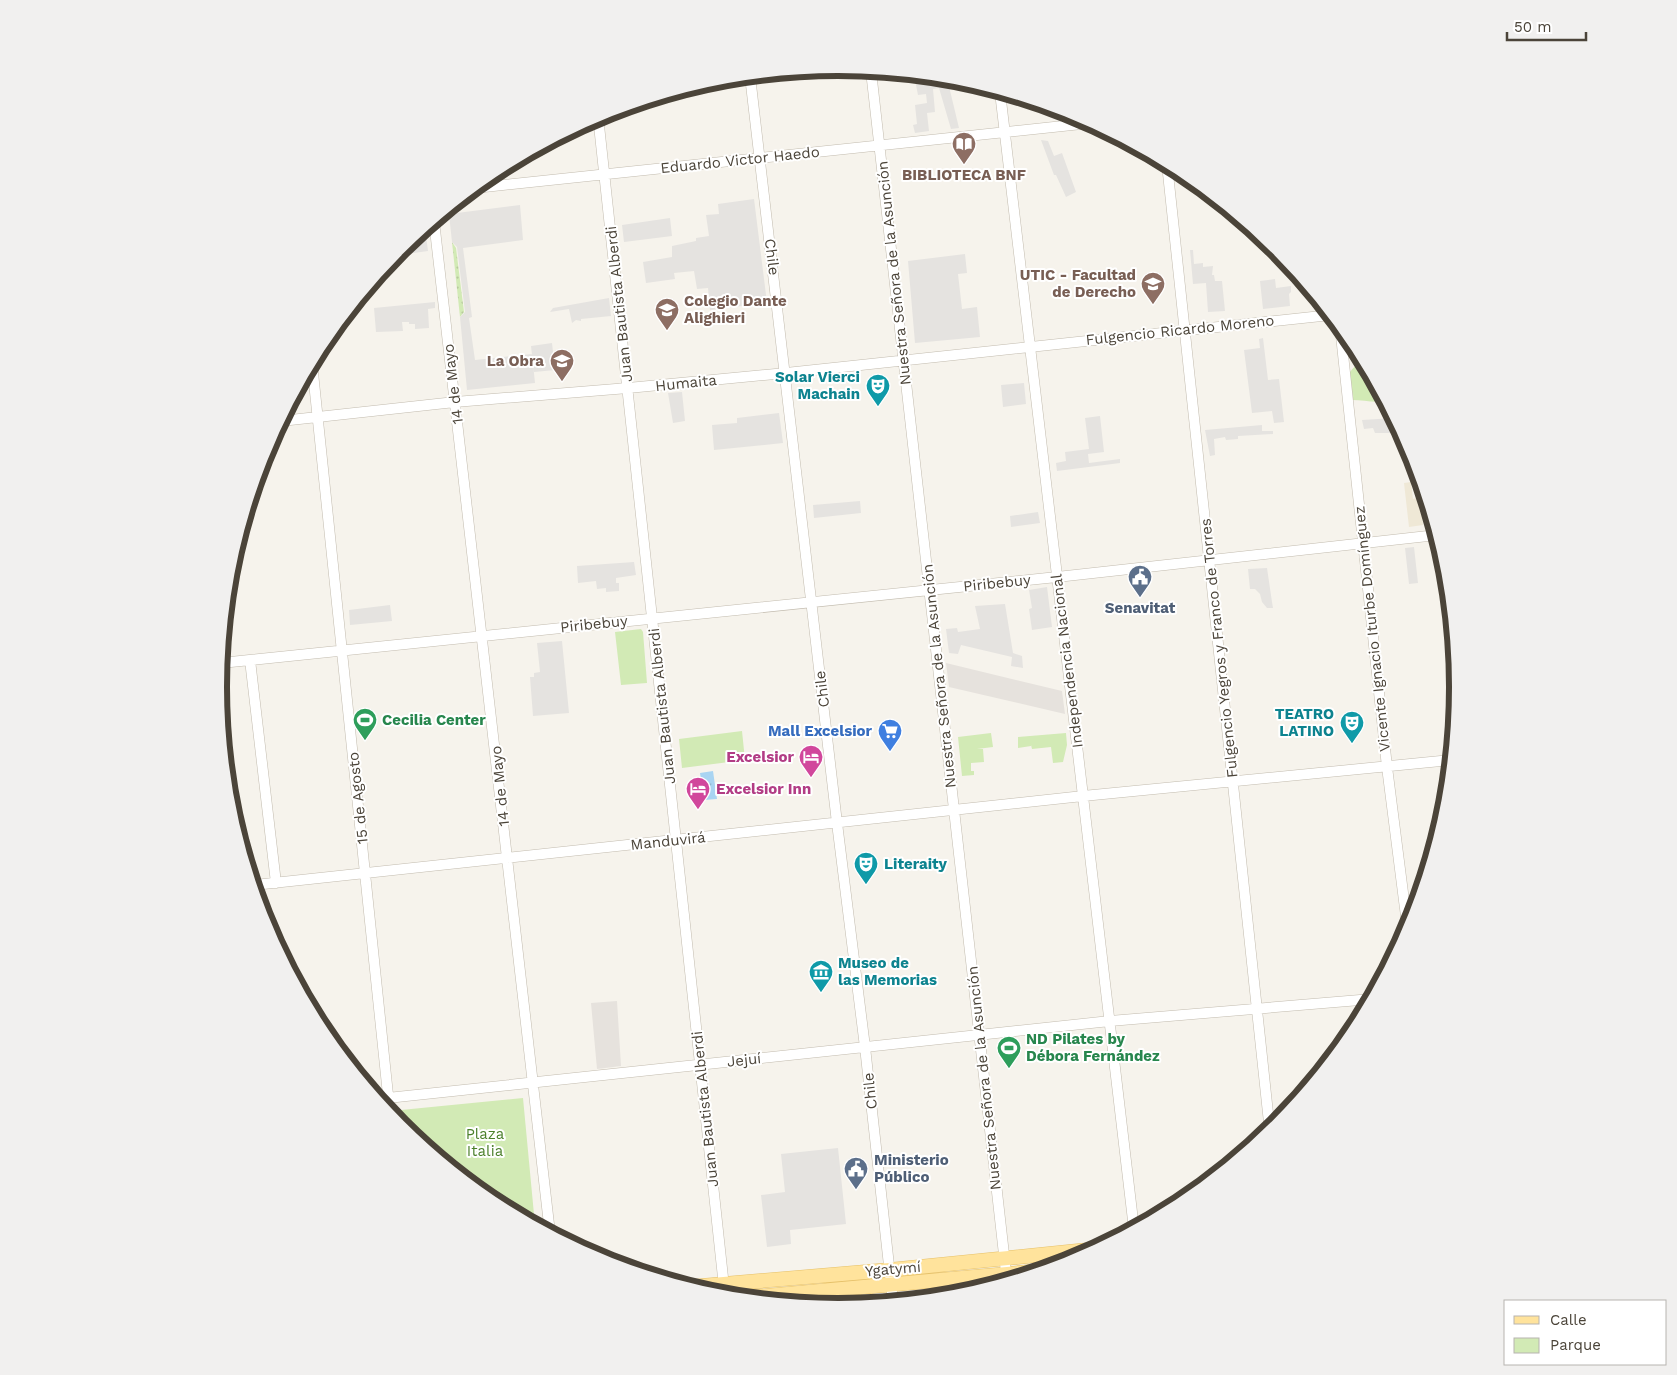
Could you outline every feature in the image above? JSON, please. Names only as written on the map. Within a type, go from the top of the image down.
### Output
[{"type":"main road","name":"Ygatymí","points":[[731,1289],[889,1270],[1074,1251]]},
{"type":"main road","name":"Ygatymí","points":[[776,1295],[993,1279]]},
{"type":"street","name":"Nuestra Señora de la Asunción","points":[[872,78],[1007,1275]]},
{"type":"street","name":"Chile","points":[[751,82],[865,1047],[891,1296]]},
{"type":"street","name":"Independencia Nacional","points":[[1001,98],[1133,1223]]},
{"type":"street","name":"Eduardo Victor Haedo","points":[[489,187],[1076,125]]},
{"type":"street","name":"Juan Bautista Alberdi","points":[[599,126],[724,1288]]},
{"type":"street","name":"Fulgencio Yegros y Franco de Torres","points":[[1168,173],[1269,1122]]},
{"type":"street","name":"14 de Mayo","points":[[435,228],[549,1226]]},
{"type":"street","name":"Fulgencio Ricardo Moreno","points":[[1030,346],[1323,315]]},
{"type":"street","name":"Vicente Ignacio Iturbe Domínguez","points":[[1342,340],[1386,767],[1406,914]]},
{"type":"street","name":"Humaita","points":[[289,420],[455,402],[786,373],[1030,346]]},
{"type":"street","name":"15 de Agosto","points":[[313,375],[365,873],[383,1095]]},
{"type":"street","name":"Piribebuy","points":[[228,662],[1057,577],[1431,536]]},
{"type":"street","points":[[250,660],[276,882]]},
{"type":"street","name":"Manduvirá","points":[[260,884],[1083,796],[1445,761]]},
{"type":"street","name":"Jejuí","points":[[385,1098],[1110,1021],[1364,1000]]},
{"type":"shaded area","points":[[915,81],[949,86],[959,128],[951,129],[939,88],[933,89],[935,112],[927,113],[929,131],[915,133],[913,125],[917,124],[915,105],[927,103],[926,94],[918,95]]},
{"type":"shaded area","points":[[1041,140],[1048,141],[1054,156],[1062,153],[1076,192],[1066,197],[1056,175],[1054,175]]},
{"type":"shaded area","points":[[754,199],[767,303],[710,310],[708,288],[697,289],[694,271],[674,273],[675,279],[646,283],[643,262],[672,257],[672,246],[709,236],[706,215],[719,214],[718,204]]},
{"type":"shaded area","points":[[520,205],[523,240],[463,248],[472,317],[469,318],[475,360],[532,354],[535,383],[467,390],[460,317],[465,312],[457,247],[452,242],[449,216],[453,213]]},
{"type":"shaded area","points":[[670,218],[672,236],[624,242],[622,225]]},
{"type":"shaded area","points":[[426,236],[428,251],[407,254]]},
{"type":"shaded area","points":[[1190,250],[1193,250],[1194,264],[1203,263],[1203,267],[1213,266],[1212,275],[1214,275],[1215,281],[1222,281],[1225,311],[1208,312],[1206,283],[1193,284]]},
{"type":"shaded area","points":[[965,254],[967,273],[958,274],[962,309],[977,307],[980,337],[915,343],[908,261]]},
{"type":"shaded area","points":[[1275,279],[1276,288],[1291,286],[1289,294],[1290,306],[1263,309],[1260,281]]},
{"type":"shaded area","points":[[609,298],[611,316],[581,319],[581,321],[576,320],[572,323],[569,309],[550,312],[553,308]]},
{"type":"shaded area","points":[[435,302],[435,308],[428,309],[429,328],[415,329],[415,324],[402,322],[403,331],[376,332],[374,308]]},
{"type":"shaded area","points":[[1263,338],[1268,380],[1279,379],[1284,422],[1274,423],[1272,411],[1252,413],[1244,350],[1260,348],[1259,339]]},
{"type":"shaded area","points":[[552,343],[555,370],[534,372],[531,346]]},
{"type":"shaded area","points":[[1024,383],[1026,404],[1003,407],[1001,385]]},
{"type":"shaded area","points":[[682,392],[685,421],[673,423],[668,393]]},
{"type":"shaded area","points":[[779,413],[783,443],[714,450],[712,425],[737,423],[737,418]]},
{"type":"shaded area","points":[[1100,416],[1104,452],[1088,454],[1089,463],[1120,459],[1120,463],[1057,471],[1056,463],[1066,461],[1065,452],[1089,449],[1085,418]]},
{"type":"shaded area","points":[[1388,418],[1394,433],[1375,433],[1373,428],[1364,429],[1362,420]]},
{"type":"shaded area","points":[[1262,425],[1262,431],[1273,431],[1273,434],[1238,436],[1238,439],[1226,440],[1225,437],[1214,439],[1215,455],[1210,456],[1205,430]]},
{"type":"shaded area","points":[[1411,482],[1413,499],[1416,498],[1414,483],[1421,504],[1423,525],[1409,527],[1404,483]]},
{"type":"shaded area","points":[[860,501],[861,513],[814,518],[813,505]]},
{"type":"shaded area","points":[[1038,512],[1040,523],[1011,527],[1010,516]]},
{"type":"shaded area","points":[[1414,547],[1418,583],[1409,584],[1405,548]]},
{"type":"shaded area","points":[[634,562],[636,575],[616,578],[616,583],[619,583],[619,591],[606,592],[606,588],[597,589],[596,581],[578,583],[577,566]]},
{"type":"shaded area","points":[[1267,568],[1273,608],[1267,608],[1262,602],[1260,594],[1255,589],[1250,589],[1248,569]]},
{"type":"shaded area","points":[[1047,587],[1052,627],[1032,630],[1029,609],[1032,608],[1029,590]]},
{"type":"shaded area","points":[[1005,604],[1013,653],[1022,656],[1023,668],[1011,666],[1012,657],[961,645],[958,654],[949,653],[946,629],[957,628],[958,632],[980,629],[975,606]]},
{"type":"shaded area","points":[[390,605],[392,621],[350,625],[349,610]]},
{"type":"shaded area","points":[[562,641],[569,713],[533,716],[530,677],[534,677],[534,673],[540,672],[537,643]]},
{"type":"shaded area","points":[[946,663],[1062,691],[1065,714],[949,687]]},
{"type":"shaded area","points":[[617,1001],[621,1066],[597,1069],[591,1003]]},
{"type":"shaded area","points":[[838,1148],[846,1224],[790,1230],[791,1244],[767,1247],[761,1195],[785,1192],[781,1154]]},
{"type":"green space","points":[[452,242],[456,248],[464,312],[460,317]]},
{"type":"green space","points":[[1357,365],[1379,402],[1352,400],[1347,377]]},
{"type":"green space","points":[[641,629],[643,632],[647,683],[621,685],[615,632]]},
{"type":"green space","points":[[742,731],[745,760],[682,768],[679,739]]},
{"type":"green space","points":[[991,733],[993,747],[977,749],[983,749],[984,762],[971,763],[971,771],[974,771],[974,775],[962,776],[958,737]]},
{"type":"green space","points":[[1066,733],[1067,745],[1063,762],[1053,763],[1051,747],[1032,749],[1031,745],[1018,748],[1018,737]]},
{"type":"green space","name":"Plaza Italia","points":[[523,1098],[534,1218],[499,1196],[435,1147],[402,1115],[401,1110]]},
{"type":"water","points":[[713,771],[717,799],[704,800],[700,773]]},
{"type":"place","name":"BIBLIOTECA BNF","points":[[964,165]]},
{"type":"place","name":"UTIC - Facultad de Derecho","points":[[1153,305]]},
{"type":"place","name":"Colegio Dante Alighieri","points":[[667,331]]},
{"type":"place","name":"La Obra","points":[[562,382]]},
{"type":"place","name":"Solar Vierci Machain","points":[[878,407]]},
{"type":"place","name":"Senavitat","points":[[1140,598]]},
{"type":"place","name":"Cecilia Center","points":[[365,741]]},
{"type":"place","name":"TEATRO LATINO","points":[[1352,744]]},
{"type":"place","name":"Mall Excelsior","points":[[890,752]]},
{"type":"place","name":"Excelsior","points":[[811,778]]},
{"type":"place","name":"Excelsior Inn","points":[[698,810]]},
{"type":"place","name":"Literaity","points":[[866,885]]},
{"type":"place","name":"Museo de las Memorias","points":[[821,993]]},
{"type":"place","name":"ND Pilates by Débora Fernández","points":[[1009,1069]]},
{"type":"place","name":"Ministerio Público","points":[[856,1190]]}]
